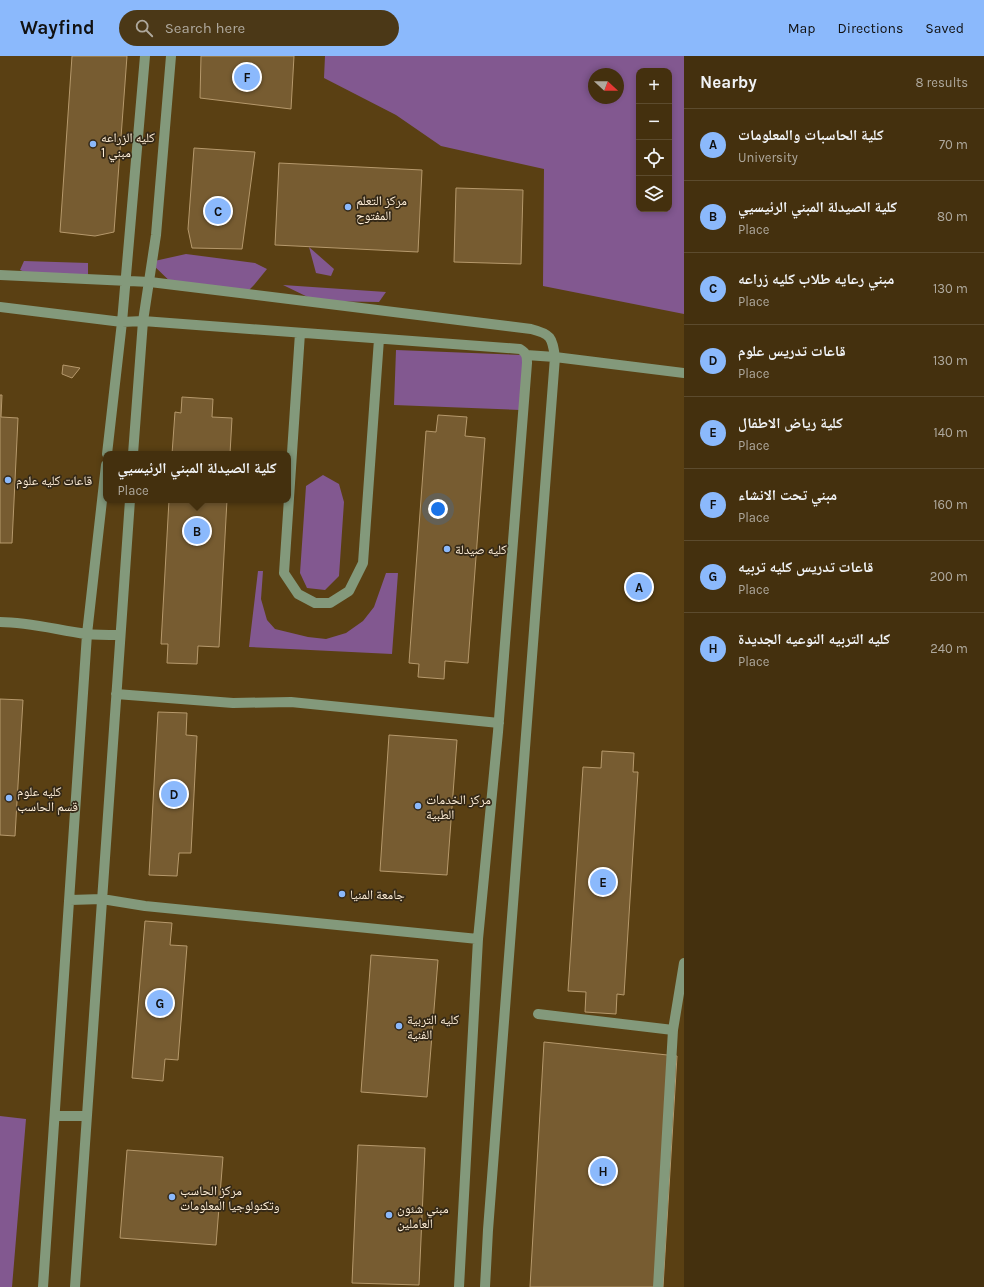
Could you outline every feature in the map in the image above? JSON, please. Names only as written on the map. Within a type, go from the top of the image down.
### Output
[{"type":"street","points":[[107,451],[122,322],[145,56]]},
{"type":"street","points":[[133,451],[143,322],[156,235],[171,56]]},
{"type":"street","points":[[0,275],[150,282],[531,329],[547,335],[553,341],[555,357],[488,1230],[485,1287]]},
{"type":"street","points":[[0,307],[122,322],[143,322],[520,349],[524,351],[526,355],[527,363],[499,723],[478,939],[459,1287]]},
{"type":"street","points":[[291,468],[300,333]]},
{"type":"street","points":[[289,503],[284,573],[298,594],[315,603],[330,603],[349,591],[363,563],[378,339]]},
{"type":"street","points":[[526,355],[555,357],[684,373]]},
{"type":"street","points":[[43,1287],[87,634],[103,491]]},
{"type":"street","points":[[74,1287],[130,503]]},
{"type":"street","points":[[0,622],[36,624],[87,634],[120,635]]},
{"type":"street","points":[[116,694],[234,702],[291,702],[499,723]]},
{"type":"street","points":[[70,900],[102,899],[145,906],[478,939]]},
{"type":"street","points":[[658,1287],[673,1030],[684,962]]},
{"type":"street","points":[[538,1014],[673,1030]]},
{"type":"street","points":[[55,1116],[87,1116]]},
{"type":"shaded area","points":[[325,56],[684,56],[684,314],[543,286],[544,169],[441,146],[396,115],[324,78]]},
{"type":"shaded area","points":[[309,247],[334,269],[331,276],[316,273]]},
{"type":"shaded area","points":[[186,254],[255,263],[267,269],[244,295],[179,290],[150,262]]},
{"type":"shaded area","points":[[24,261],[88,263],[88,280],[34,276],[20,270]]},
{"type":"shaded area","points":[[283,285],[386,292],[379,302],[316,301]]},
{"type":"shaded area","points":[[396,350],[523,355],[520,410],[394,405]]},
{"type":"shaded area","points":[[323,475],[339,484],[344,502],[339,576],[325,590],[307,588],[300,573],[306,486]]},
{"type":"shaded area","points":[[258,571],[263,571],[261,599],[267,620],[275,629],[308,637],[326,639],[346,633],[363,621],[374,607],[386,573],[398,573],[392,654],[249,647]]},
{"type":"shaded area","points":[[0,1116],[26,1119],[12,1287],[0,1287]]},
{"type":"building","name":"كليه الزراعه مبني 1","points":[[72,56],[127,56],[114,232],[95,236],[60,232]]},
{"type":"building","points":[[201,56],[294,56],[291,109],[200,98]]},
{"type":"building","points":[[194,148],[255,152],[242,249],[192,248],[188,229]]},
{"type":"building","name":"مركز التعلم المفتوح","points":[[279,163],[422,170],[418,252],[275,245]]},
{"type":"building","points":[[456,188],[523,190],[521,264],[454,262]]},
{"type":"building","points":[[63,365],[80,368],[72,378],[62,374]]},
{"type":"building","name":"قاعات كليه علوم","points":[[0,395],[2,395],[1,417],[18,418],[12,543],[0,543]]},
{"type":"building","points":[[182,397],[213,399],[212,417],[232,418],[230,451],[172,451],[175,412],[181,413]]},
{"type":"building","name":"كليه صيدلة","points":[[438,415],[467,417],[465,436],[485,438],[468,663],[445,661],[444,679],[418,677],[419,664],[409,663],[426,431],[436,432]]},
{"type":"building","points":[[169,503],[227,503],[219,647],[198,646],[197,664],[167,663],[168,644],[161,644]]},
{"type":"building","name":"كليه علوم قسم الحاسب","points":[[0,699],[23,700],[15,836],[0,835]]},
{"type":"building","points":[[158,712],[187,713],[186,735],[197,736],[191,853],[179,853],[177,876],[149,875]]},
{"type":"building","name":"مركز الخدمات الطبية","points":[[389,735],[457,740],[447,875],[380,871]]},
{"type":"building","points":[[602,751],[634,753],[633,772],[638,772],[624,995],[617,994],[616,1014],[585,1012],[586,992],[568,991],[583,767],[601,768]]},
{"type":"building","points":[[145,921],[172,923],[170,945],[187,946],[178,1060],[165,1059],[163,1081],[132,1078]]},
{"type":"building","name":"كليه التربية الفنية","points":[[371,955],[438,960],[427,1097],[361,1092]]},
{"type":"building","points":[[544,1042],[677,1056],[663,1287],[530,1287]]},
{"type":"building","name":"مبني شئون العاملين","points":[[358,1145],[425,1148],[419,1285],[352,1283]]},
{"type":"building","name":"مركز الحاسب وتكنولوجيا المعلومات","points":[[127,1150],[223,1157],[216,1245],[120,1238]]},
{"type":"place","name":"مبني تحت الانشاء","points":[[247,77]]},
{"type":"place","name":"كليه الزراعه مبني 1","points":[[93,144]]},
{"type":"place","name":"مركز التعلم المفتوح","points":[[348,207]]},
{"type":"place","name":"مبني رعايه طلاب كليه زراعه","points":[[218,211]]},
{"type":"place","name":"قاعات كليه علوم","points":[[8,480]]},
{"type":"place","name":"كلية الصيدلة المبني الرئيسيي","points":[[197,531]]},
{"type":"place","name":"كليه صيدلة","points":[[447,549]]},
{"type":"place","name":"كلية الحاسبات والمعلومات","points":[[639,587]]},
{"type":"place","name":"قاعات تدريس علوم","points":[[174,794]]},
{"type":"place","name":"كليه علوم قسم الحاسب","points":[[9,798]]},
{"type":"place","name":"مركز الخدمات الطبية","points":[[418,806]]},
{"type":"place","name":"كلية رياض الاطفال","points":[[603,882]]},
{"type":"place","name":"جامعة المنيا","points":[[342,894]]},
{"type":"place","name":"قاعات تدريس كليه تربيه","points":[[160,1003]]},
{"type":"place","name":"كليه التربية الفنية","points":[[399,1026]]},
{"type":"place","name":"كليه التربيه النوعيه الجديدة","points":[[603,1171]]},
{"type":"place","name":"مركز الحاسب وتكنولوجيا المعلومات","points":[[172,1197]]},
{"type":"place","name":"مبني شئون العاملين","points":[[389,1215]]}]
